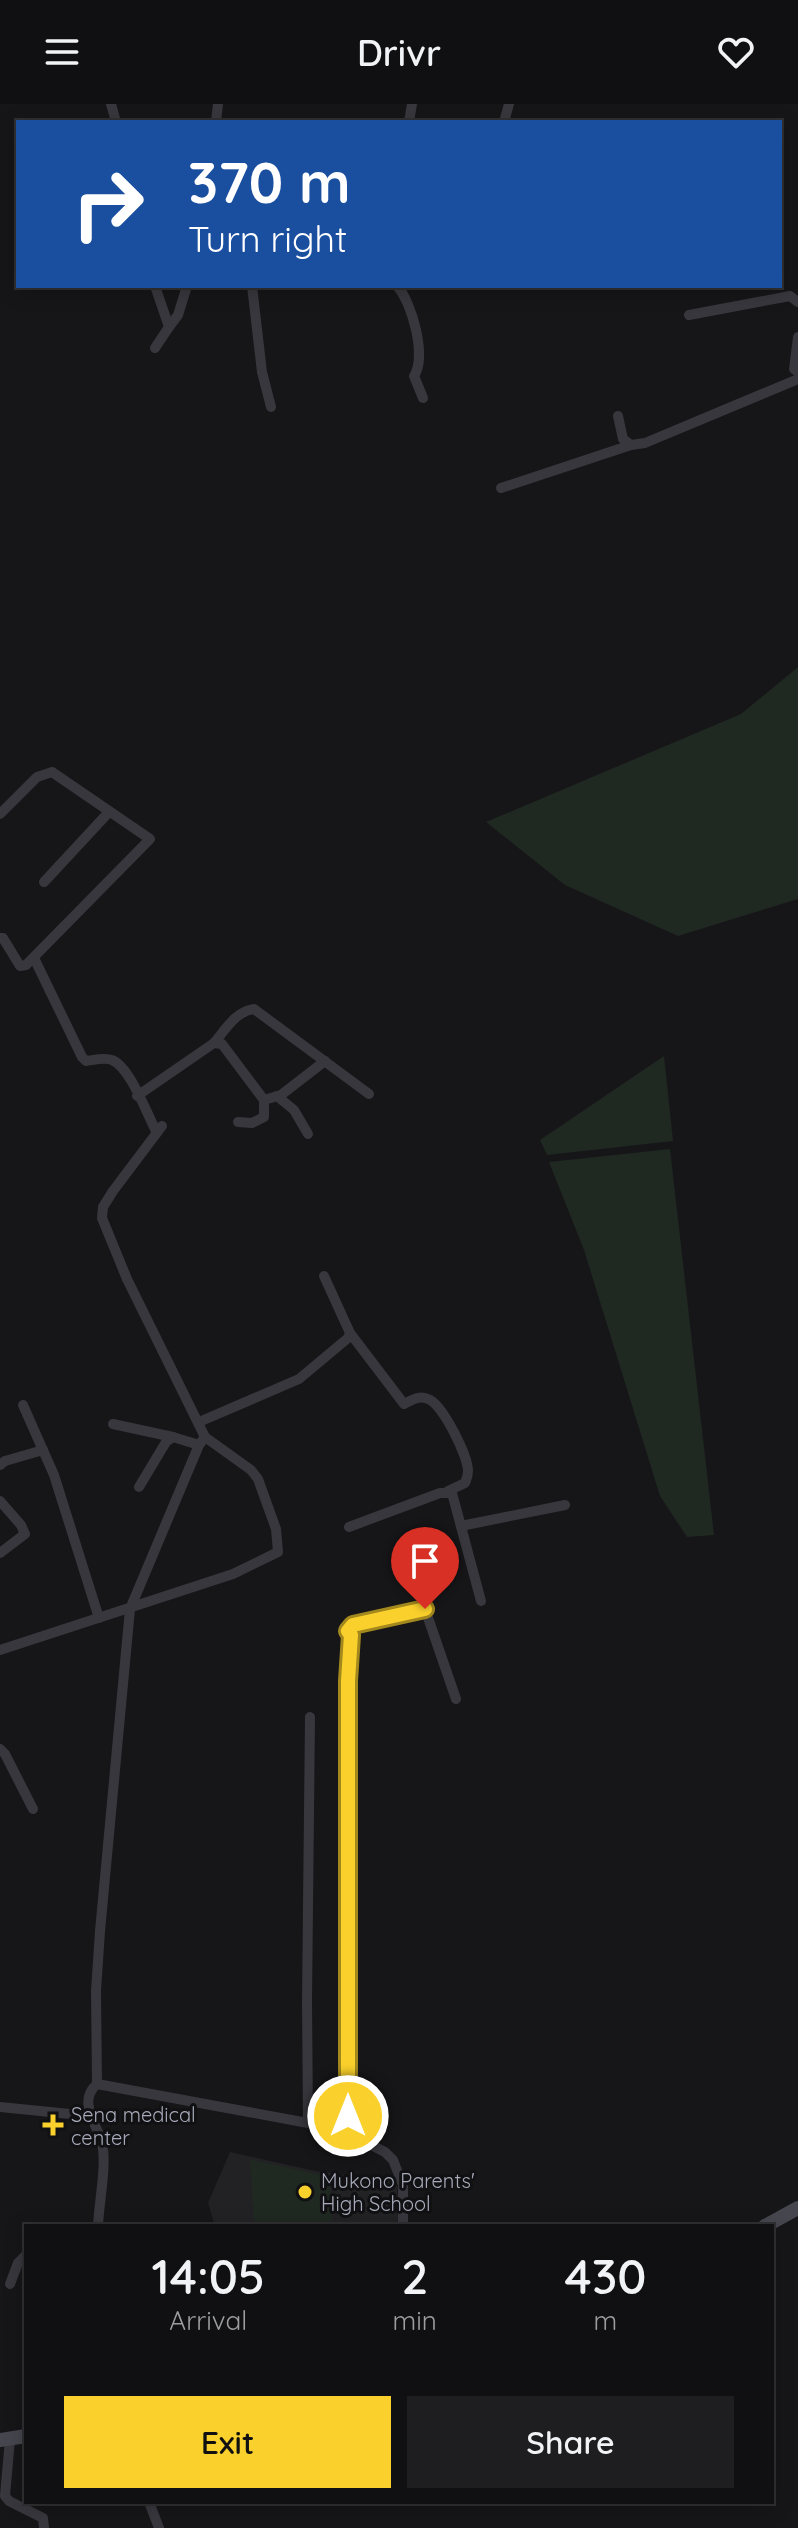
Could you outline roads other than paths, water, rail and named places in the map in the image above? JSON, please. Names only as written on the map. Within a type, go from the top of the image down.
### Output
[{"type":"street","points":[[156,288],[169,327]]},
{"type":"street","points":[[155,348],[178,315],[186,288]]},
{"type":"street","points":[[252,288],[262,372],[271,407]]},
{"type":"street","points":[[398,288],[411,309],[418,358],[418,371],[414,376],[423,398]]},
{"type":"street","points":[[689,315],[790,296],[798,302]]},
{"type":"street","points":[[798,337],[794,369],[798,372]]},
{"type":"street","points":[[501,488],[676,431],[798,379]]},
{"type":"street","points":[[618,416],[623,439],[631,445]]},
{"type":"street","points":[[0,814],[37,777],[52,772],[150,839],[34,958],[20,966],[3,938],[0,938]]},
{"type":"street","points":[[44,882],[109,812]]},
{"type":"street","points":[[34,958],[82,1057],[86,1061],[112,1060],[120,1065],[159,1129],[113,1191],[103,1207],[102,1218],[127,1279],[199,1422],[202,1441],[130,1609],[100,1931],[96,1991],[97,2084],[91,2090],[88,2101],[90,2116],[103,2146],[98,2224]]},
{"type":"street","points":[[137,1096],[214,1043],[246,1010],[254,1009],[369,1094]]},
{"type":"street","points":[[214,1043],[222,1044],[231,1053],[264,1100],[264,1117],[238,1122]]},
{"type":"street","points":[[264,1100],[277,1096],[325,1061]]},
{"type":"street","points":[[277,1096],[294,1110],[308,1134]]},
{"type":"street","points":[[324,1276],[350,1333],[404,1404],[420,1397],[432,1399],[441,1408],[466,1460],[469,1474],[465,1483],[448,1491],[349,1527]]},
{"type":"street","points":[[199,1422],[299,1379],[350,1333]]},
{"type":"street","points":[[23,1405],[54,1475],[99,1618]]},
{"type":"street","points":[[0,1650],[233,1574],[278,1552],[276,1529],[258,1479],[240,1461],[202,1441],[113,1424]]},
{"type":"street","points":[[139,1487],[166,1442],[173,1437]]},
{"type":"street","points":[[0,1465],[43,1450]]},
{"type":"street","points":[[448,1491],[452,1493],[481,1601]]},
{"type":"street","points":[[0,1501],[25,1534],[0,1553]]},
{"type":"street","points":[[461,1526],[565,1505]]},
{"type":"street","points":[[349,2134],[350,1627],[425,1609],[456,1699]]},
{"type":"street","points":[[308,2123],[310,1717]]},
{"type":"street","points":[[0,1749],[33,1809]]},
{"type":"street","points":[[97,2084],[308,2123],[349,2134],[385,2152],[393,2160],[403,2185],[403,2224]]},
{"type":"street","points":[[0,2107],[90,2116]]},
{"type":"street","points":[[768,2224],[796,2206]]},
{"type":"street","points":[[10,2284],[18,2263],[24,2257]]},
{"type":"street","points":[[5,2439],[5,2496],[43,2518],[44,2528]]},
{"type":"street","points":[[150,2504],[159,2528]]},
{"type":"place","name":"Sena medical center","points":[[53,2125]]},
{"type":"place","name":"Mukono Parents' High School","points":[[305,2192]]}]
